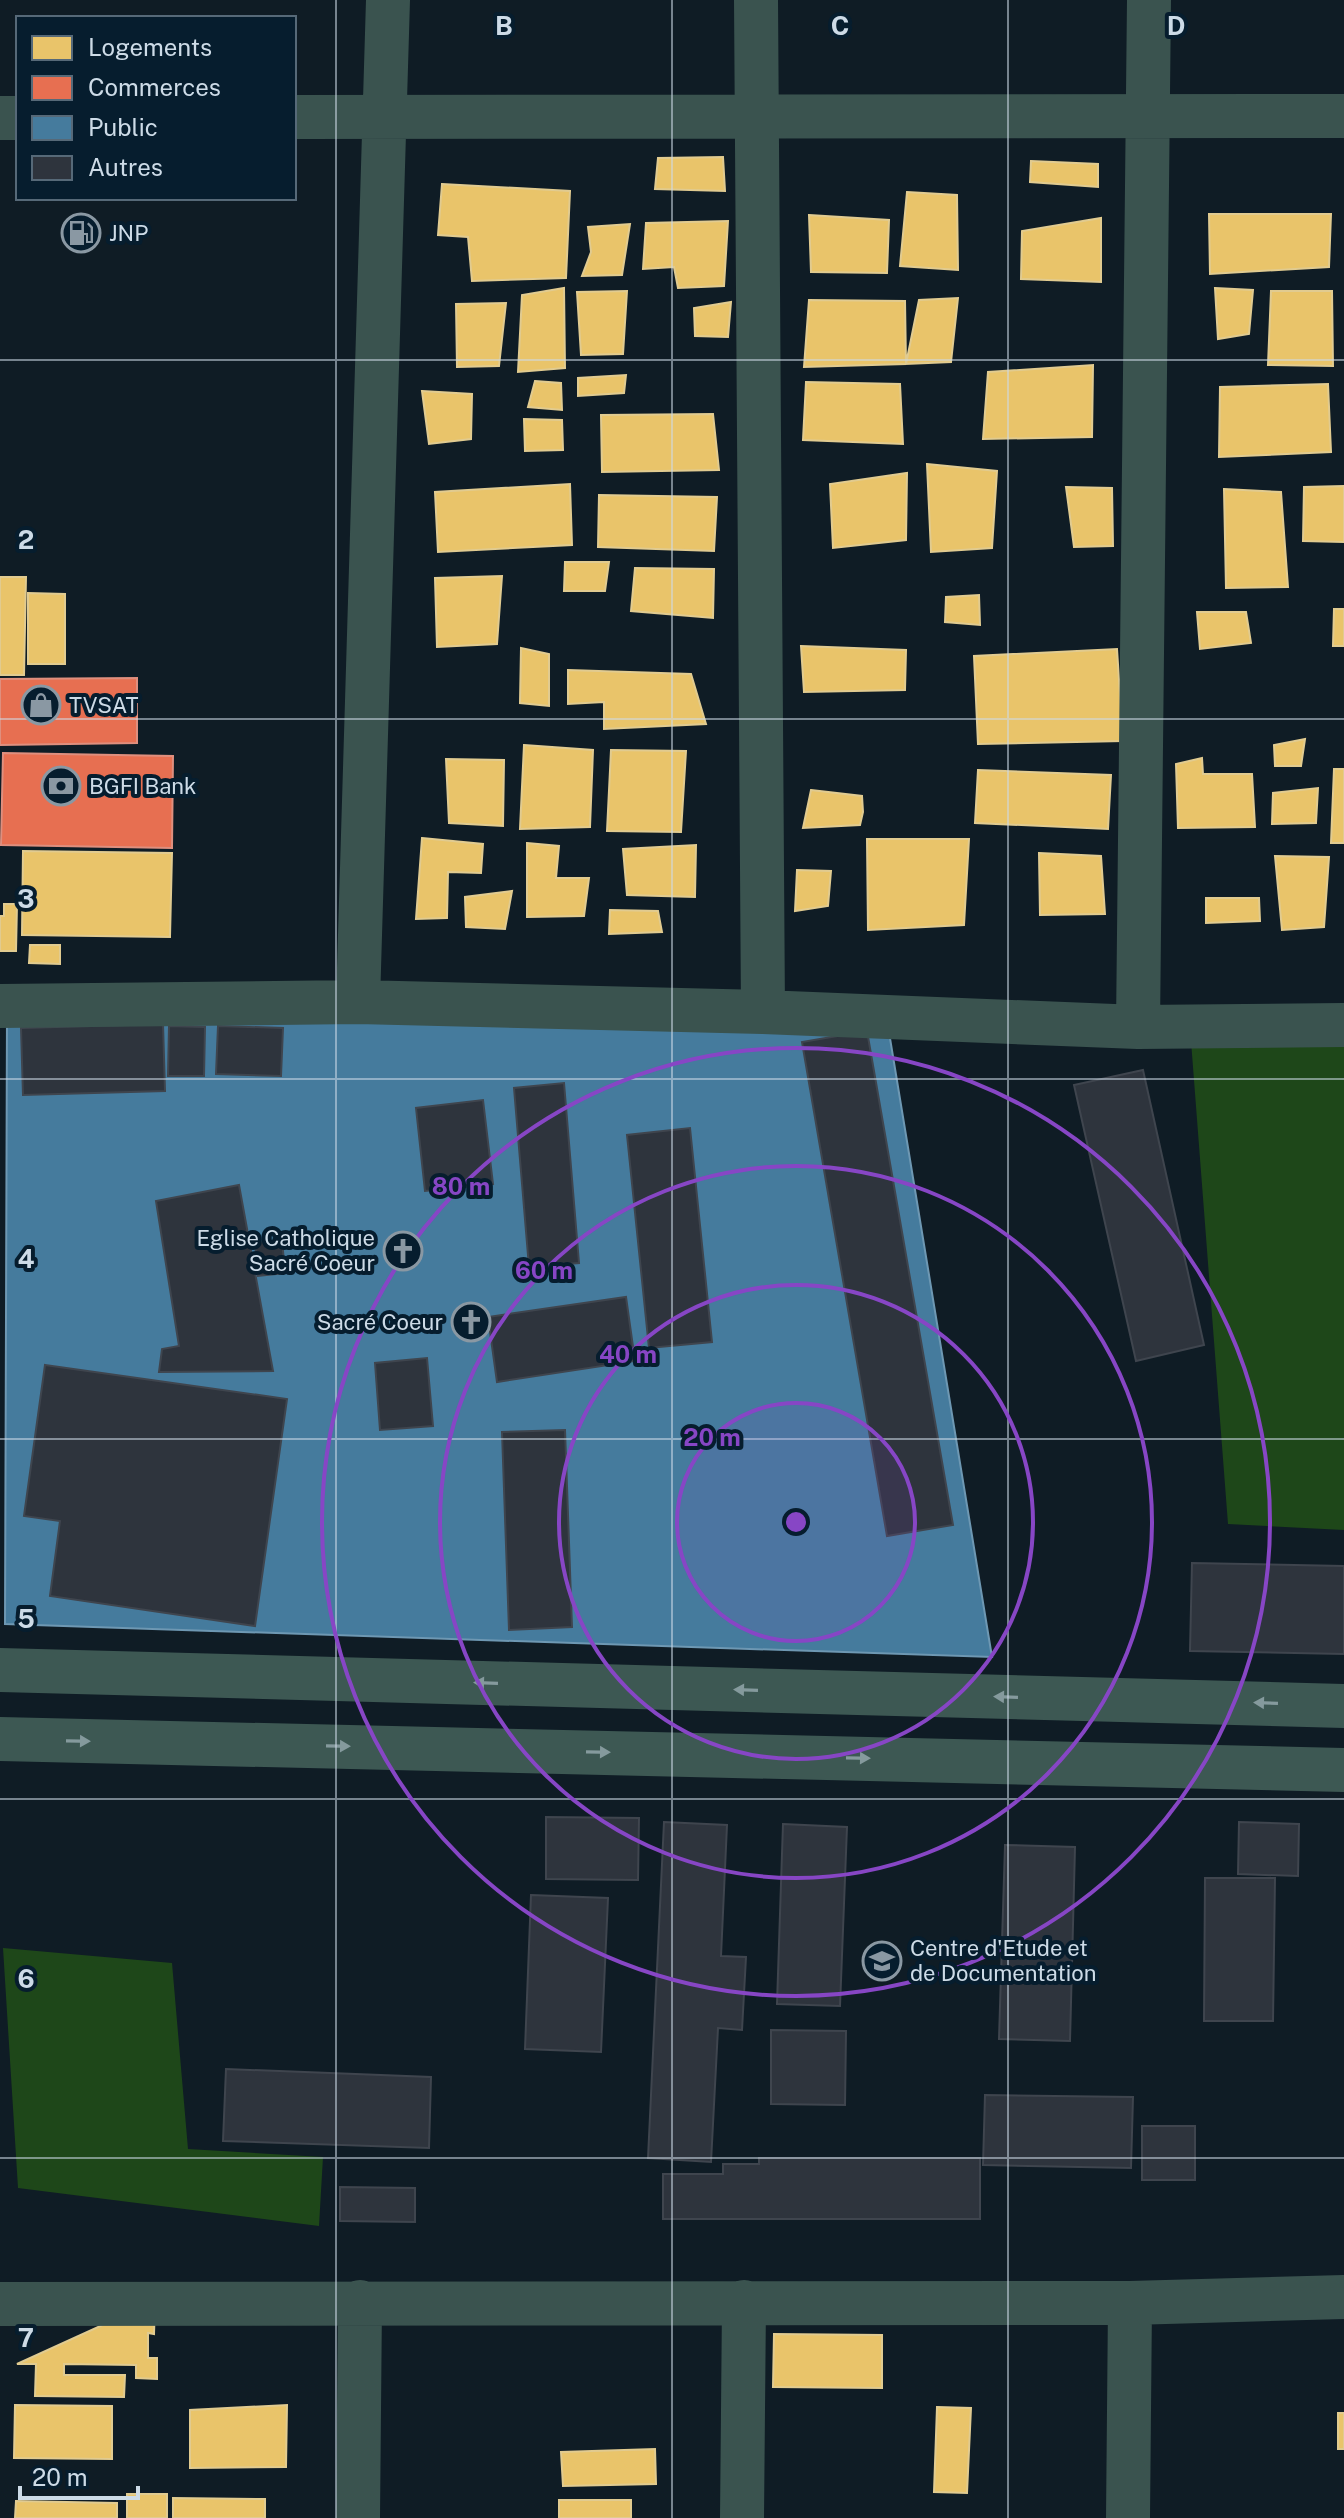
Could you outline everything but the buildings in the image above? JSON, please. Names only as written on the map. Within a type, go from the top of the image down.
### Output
[{"type":"main road","points":[[0,1670],[1344,1706]]},
{"type":"main road","points":[[0,1739],[1344,1770]]},
{"type":"street","points":[[358,1002],[388,0]]},
{"type":"street","points":[[756,0],[763,1012]]},
{"type":"street","points":[[1138,1027],[1149,0]]},
{"type":"street","points":[[296,117],[1344,116]]},
{"type":"street","points":[[0,1006],[358,1002],[763,1012],[1138,1027],[1344,1025]]},
{"type":"street","points":[[0,2304],[1130,2303],[1344,2297]]},
{"type":"street","points":[[358,2518],[360,2302]]},
{"type":"street","points":[[742,2518],[744,2302]]},
{"type":"street","points":[[1128,2518],[1130,2303]]},
{"type":"green space","points":[[1344,1033],[1344,1530],[1228,1524],[1191,1041]]},
{"type":"green space","points":[[3,1948],[172,1963],[188,2149],[323,2157],[319,2226],[18,2188]]},
{"type":"place","name":"JNP","points":[[81,233]]},
{"type":"place","name":"TVSAT","points":[[41,705]]},
{"type":"place","name":"BGFI Bank","points":[[61,786]]},
{"type":"place","name":"Eglise Catholique Sacré Coeur","points":[[403,1251]]},
{"type":"place","name":"Sacré Coeur","points":[[471,1322]]},
{"type":"place","name":"Centre d'Etude et de Documentation","points":[[882,1961]]}]
